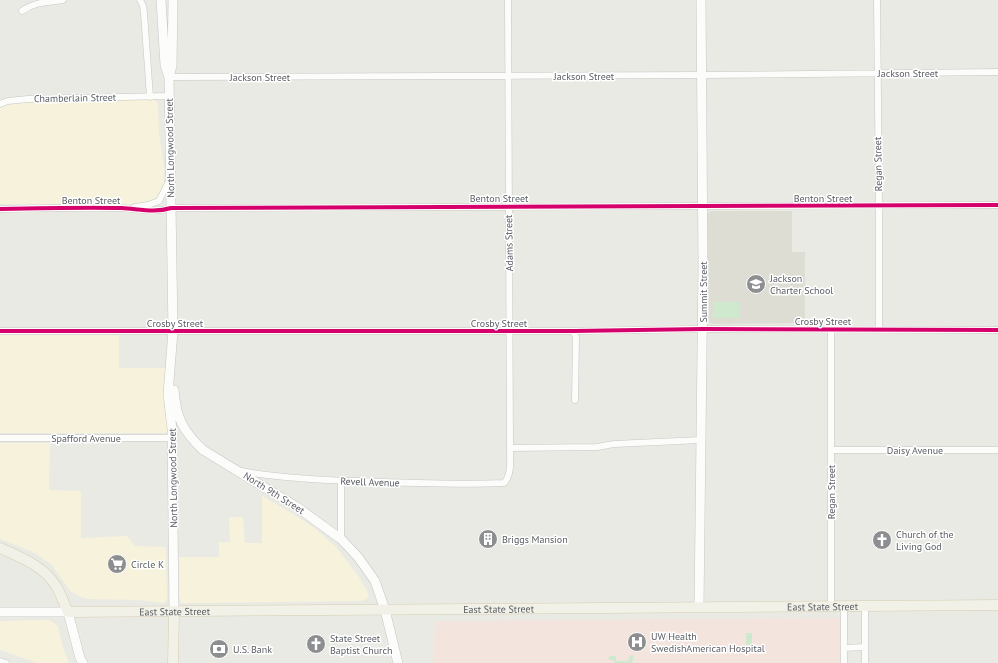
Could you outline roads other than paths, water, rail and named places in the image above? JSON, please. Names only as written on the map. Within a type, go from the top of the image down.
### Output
[{"type":"main road","points":[[161,0],[165,65],[169,77]]},
{"type":"main road","name":"North Longwood Street","points":[[173,0],[172,66],[169,77],[173,375]]},
{"type":"main road","name":"Summit Street","points":[[699,608],[703,329],[703,75],[701,0]]},
{"type":"main road","name":"North Longwood Street","points":[[172,345],[168,394],[172,438],[174,612]]},
{"type":"main road","name":"North 9th Street","points":[[173,375],[177,411],[180,422],[190,438],[203,450],[297,507],[341,539],[358,557],[375,581],[385,610],[398,663]]},
{"type":"main road","points":[[0,548],[37,567],[48,576],[56,586],[68,612],[80,658],[83,663]]},
{"type":"main road","name":"East State Street","points":[[0,612],[174,612],[998,605]]},
{"type":"main road","points":[[174,612],[174,663]]},
{"type":"street","points":[[22,12],[28,6],[36,3],[63,0]]},
{"type":"street","points":[[140,0],[144,13],[150,97]]},
{"type":"street","name":"Adams Street","points":[[504,483],[509,475],[510,448],[508,0]]},
{"type":"street","name":"Regan Street","points":[[877,0],[879,329]]},
{"type":"street","name":"Jackson Street","points":[[169,77],[703,75],[998,72]]},
{"type":"street","name":"Chamberlain Street","points":[[0,104],[8,101],[28,99],[169,96]]},
{"type":"street","name":"Benton Street","points":[[0,209],[124,208],[148,205],[159,201],[164,195],[171,176]]},
{"type":"street","name":"Benton Street","points":[[124,208],[150,211],[171,208],[998,205]]},
{"type":"street","name":"Crosby Street","points":[[0,331],[703,329],[998,330]]},
{"type":"street","name":"Regan Street","points":[[831,329],[831,606]]},
{"type":"street","points":[[573,330],[576,337],[575,400]]},
{"type":"street","name":"Spafford Avenue","points":[[0,438],[172,438]]},
{"type":"street","points":[[510,448],[597,447],[614,444],[701,440]]},
{"type":"street","name":"Daisy Avenue","points":[[832,450],[998,450]]},
{"type":"street","name":"Revell Avenue","points":[[237,470],[266,476],[341,481],[399,483],[504,483]]},
{"type":"street","points":[[341,481],[341,539]]},
{"type":"street","points":[[844,606],[844,663]]},
{"type":"street","points":[[865,606],[865,663]]},
{"type":"street","points":[[844,648],[865,647]]},
{"type":"street","points":[[0,661],[6,663]]},
{"type":"place","name":"Jackson Charter School","points":[[756,284]]},
{"type":"place","name":"Briggs Mansion","points":[[488,539]]},
{"type":"place","name":"Church of the Living God","points":[[882,540]]},
{"type":"place","name":"Circle K","points":[[117,564]]},
{"type":"place","name":"UW Health SwedishAmerican Hospital","points":[[637,642]]},
{"type":"place","name":"State Street Baptist Church","points":[[316,644]]},
{"type":"place","name":"U.S. Bank","points":[[219,649]]}]
